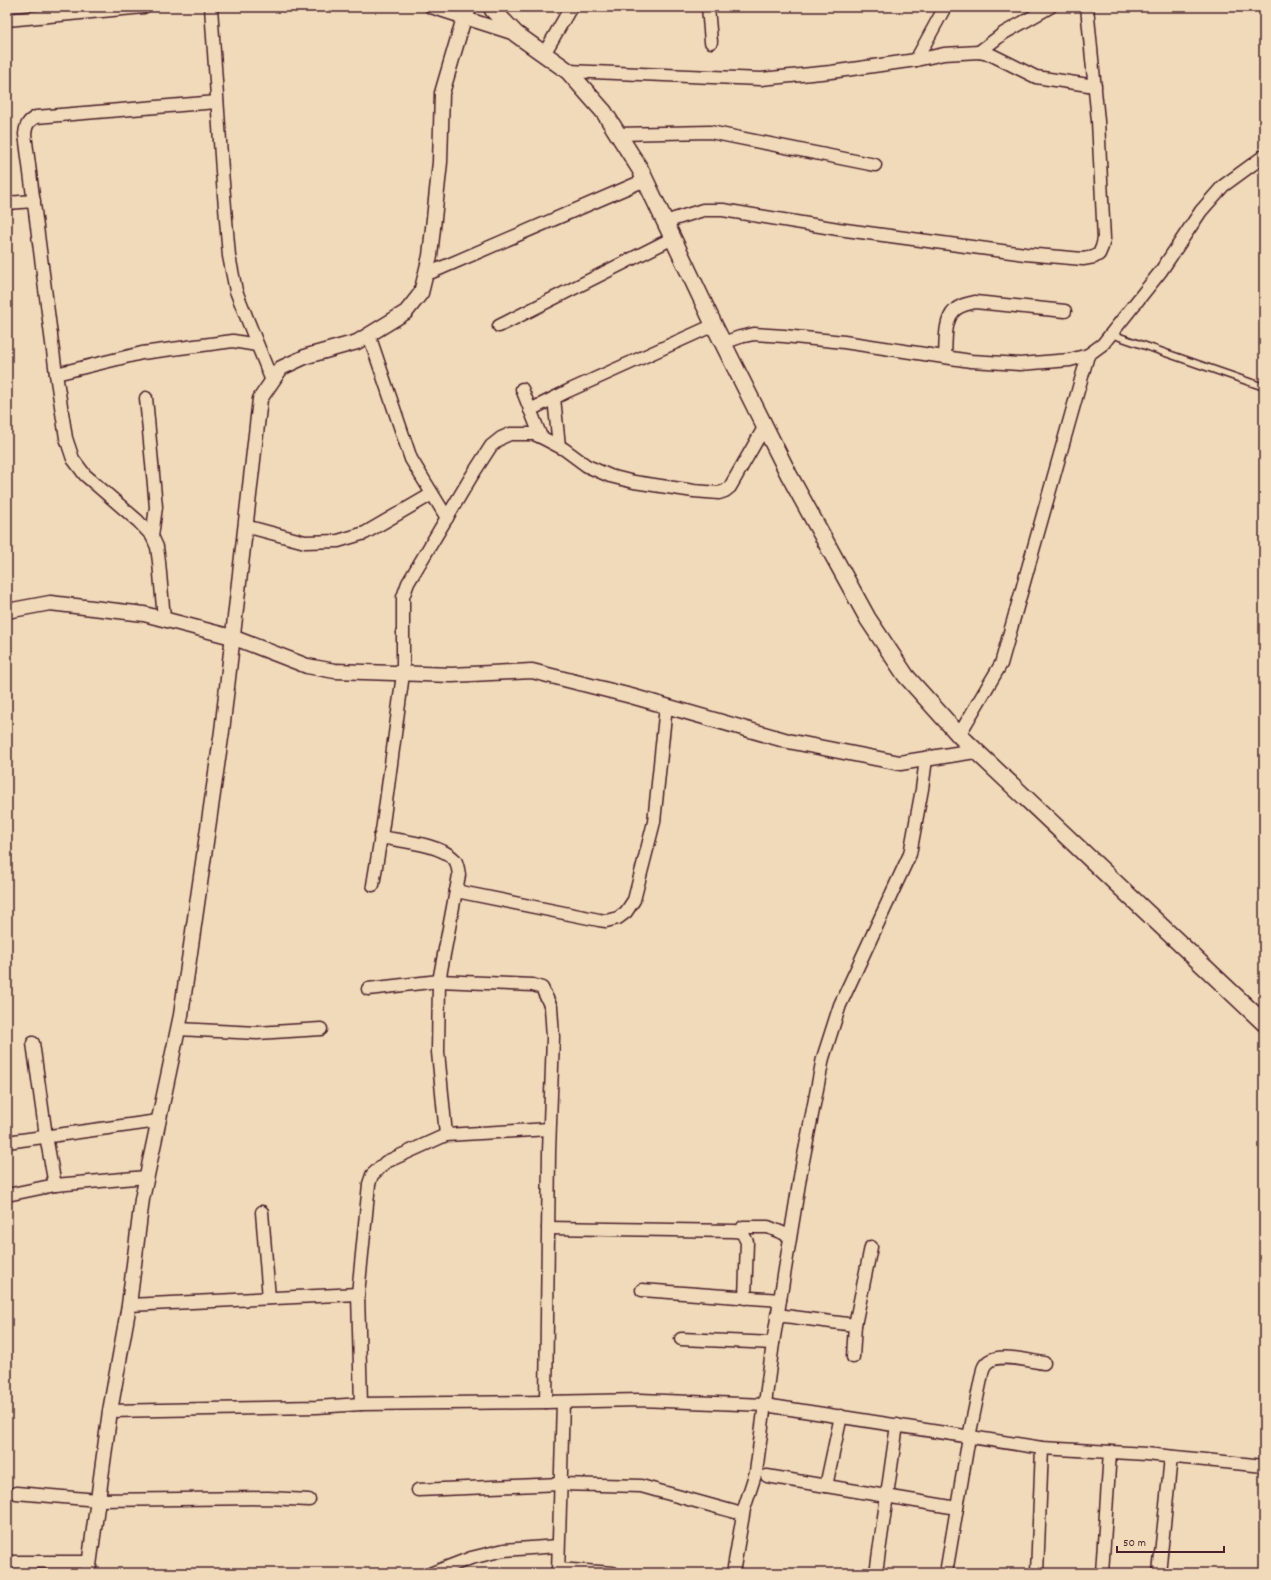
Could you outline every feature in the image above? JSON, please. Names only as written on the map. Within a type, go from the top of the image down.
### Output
[{"type":"main road","points":[[492,7],[493,10],[516,34],[568,71],[604,112],[640,169],[714,325],[789,475],[868,619],[906,676],[959,736],[1264,1023]]},
{"type":"street","points":[[7,20],[25,13],[144,7]]},
{"type":"street","points":[[211,7],[229,256],[236,291],[272,381]]},
{"type":"street","points":[[431,7],[467,12],[516,34]]},
{"type":"street","points":[[544,54],[571,7]]},
{"type":"street","points":[[708,7],[711,42]]},
{"type":"street","points":[[916,60],[945,7]]},
{"type":"street","points":[[979,52],[1004,33],[1050,7]]},
{"type":"street","points":[[665,222],[703,210],[723,210],[838,229],[1025,254],[1083,259],[1094,257],[1099,254],[1104,238],[1098,121],[1087,7]]},
{"type":"street","points":[[7,1562],[89,1568],[110,1411],[129,1305],[142,1199],[178,1029],[222,731],[260,399],[281,368],[307,356],[357,342],[406,312],[421,293],[430,256],[440,162],[442,93],[467,12]]},
{"type":"street","points":[[568,71],[761,79],[831,72],[916,60],[944,54],[979,52],[992,55],[1036,78],[1095,86]]},
{"type":"street","points":[[164,619],[157,547],[152,536],[138,521],[85,475],[73,459],[66,438],[56,374],[25,134],[26,126],[29,120],[36,117],[217,102]]},
{"type":"street","points":[[618,134],[710,132],[875,165]]},
{"type":"street","points":[[723,343],[754,334],[784,336],[844,342],[971,361],[1020,364],[1070,360],[1088,355],[1103,344],[1161,271],[1201,211],[1223,186],[1264,156]]},
{"type":"street","points":[[425,275],[645,180]]},
{"type":"street","points":[[7,203],[34,201]]},
{"type":"street","points":[[499,326],[673,238]]},
{"type":"street","points":[[945,357],[948,322],[954,311],[963,305],[975,302],[1066,311]]},
{"type":"street","points":[[530,410],[714,325]]},
{"type":"street","points":[[369,335],[411,459],[447,518]]},
{"type":"street","points":[[56,374],[142,352],[233,341],[257,345]]},
{"type":"street","points":[[959,736],[1001,664],[1088,355]]},
{"type":"street","points":[[522,389],[541,437]]},
{"type":"street","points":[[146,398],[156,507],[152,536]]},
{"type":"street","points":[[554,398],[559,446]]},
{"type":"street","points":[[373,885],[403,674],[403,597],[408,583],[491,446],[501,438],[510,434],[534,434],[559,446],[587,466],[610,476],[634,482],[694,491],[719,493],[725,491],[730,486],[765,426]]},
{"type":"street","points":[[245,526],[305,542],[338,541],[365,533],[432,494]]},
{"type":"street","points":[[7,611],[50,603],[144,614],[232,637],[307,666],[335,671],[452,675],[532,671],[666,706],[795,743],[900,763],[975,751]]},
{"type":"street","points":[[456,891],[606,921],[618,918],[626,912],[634,900],[654,822],[666,706]]},
{"type":"street","points":[[733,1573],[744,1509],[756,1472],[777,1315],[801,1171],[824,1058],[840,1005],[910,854],[926,759]]},
{"type":"street","points":[[380,837],[430,847],[446,853],[455,861],[458,867],[459,875],[439,981],[438,1052],[446,1135]]},
{"type":"street","points":[[368,989],[439,981],[533,985],[542,988],[551,1007],[552,1037],[549,1129],[546,1402]]},
{"type":"street","points":[[178,1029],[257,1033],[321,1029]]},
{"type":"street","points":[[33,1043],[46,1136],[55,1185]]},
{"type":"street","points":[[7,1142],[158,1121]]},
{"type":"street","points":[[360,1404],[358,1294],[369,1184],[372,1175],[386,1162],[446,1135],[549,1129]]},
{"type":"street","points":[[7,1195],[55,1185],[146,1177]]},
{"type":"street","points":[[262,1212],[269,1298]]},
{"type":"street","points":[[743,1227],[768,1227],[790,1236]]},
{"type":"street","points":[[548,1228],[742,1232],[747,1242],[745,1298]]},
{"type":"street","points":[[853,1356],[855,1326],[871,1247]]},
{"type":"street","points":[[642,1290],[780,1300]]},
{"type":"street","points":[[129,1305],[358,1294]]},
{"type":"street","points":[[777,1315],[855,1326]]},
{"type":"street","points":[[681,1339],[773,1343]]},
{"type":"street","points":[[946,1573],[982,1369],[987,1362],[994,1359],[1010,1358],[1044,1363]]},
{"type":"street","points":[[110,1411],[317,1407],[360,1404],[640,1400],[765,1405],[1042,1448],[1171,1456],[1264,1466]]},
{"type":"street","points":[[563,1402],[558,1571],[613,1573]]},
{"type":"street","points":[[826,1486],[841,1416]]},
{"type":"street","points":[[876,1573],[897,1425]]},
{"type":"street","points":[[1037,1573],[1042,1448]]},
{"type":"street","points":[[1102,1573],[1110,1452]]},
{"type":"street","points":[[1159,1573],[1171,1456]]},
{"type":"street","points":[[767,1476],[957,1508]]},
{"type":"street","points":[[418,1490],[560,1484],[641,1486],[735,1512]]},
{"type":"street","points":[[16,1493],[98,1500],[268,1498],[309,1500]]},
{"type":"street","points":[[432,1573],[471,1558],[504,1550],[558,1546]]},
{"type":"lane","points":[[1110,334],[1264,387]]}]
